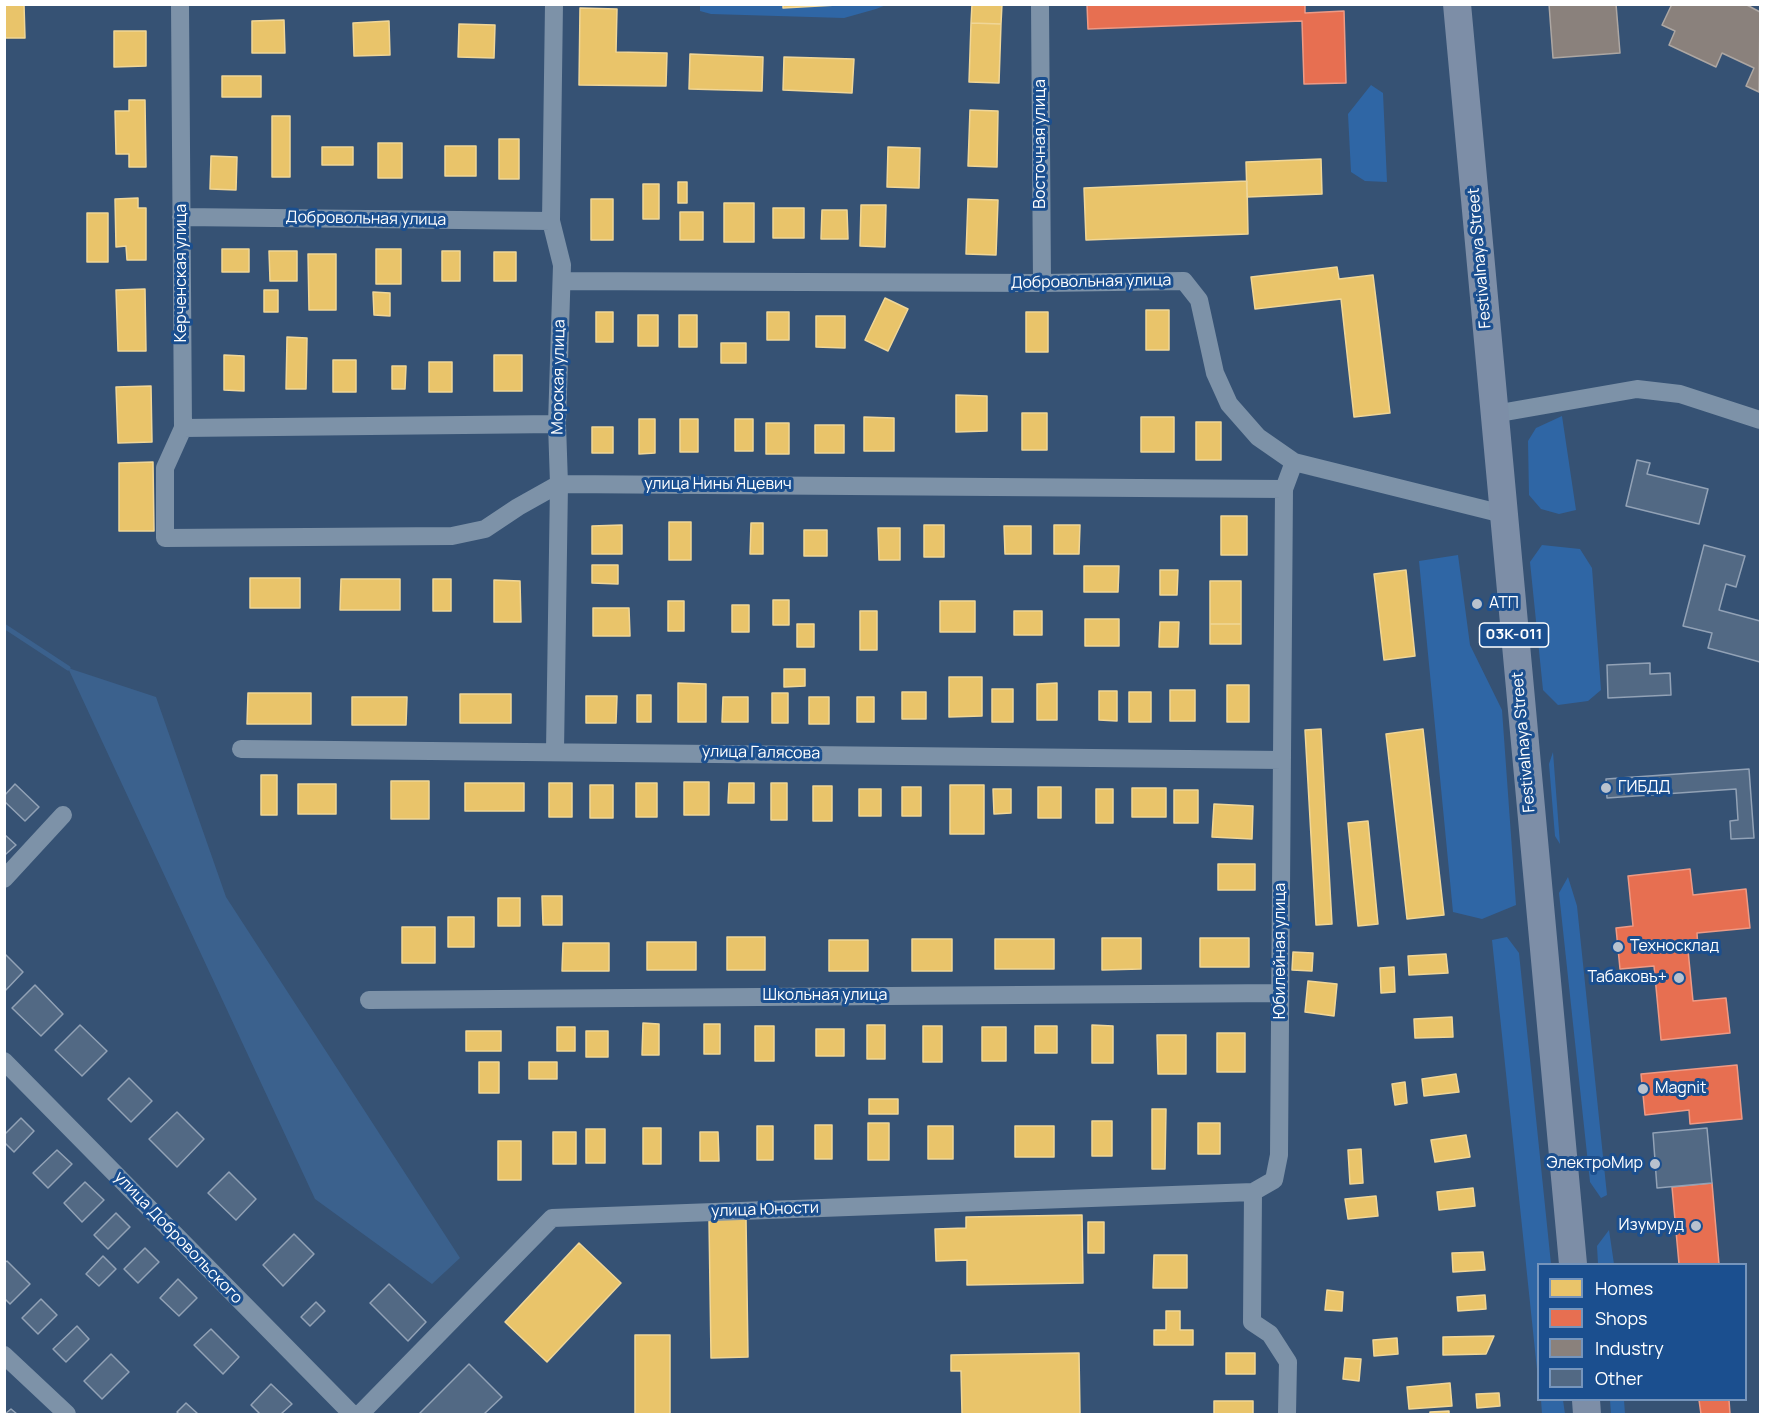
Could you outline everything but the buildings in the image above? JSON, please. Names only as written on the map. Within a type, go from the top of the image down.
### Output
[{"type":"main road","name":"Festivalnaya Street","points":[[1457,4],[1573,1263]]},
{"type":"street","name":"Керченская улица","points":[[180,4],[183,428],[165,468],[165,538],[452,536],[485,529],[560,484]]},
{"type":"street","name":"Морская улица","points":[[554,4],[551,221],[562,265],[557,424],[560,484],[555,751]]},
{"type":"street","name":"Восточная улица","points":[[1040,4],[1042,283]]},
{"type":"street","name":"Добровольная улица","points":[[181,217],[551,221]]},
{"type":"street","name":"Добровольная улица","points":[[562,281],[1042,283],[1184,281],[1199,300],[1215,373],[1229,404],[1258,437],[1294,462],[1503,514]]},
{"type":"street","points":[[1494,414],[1637,389],[1680,394],[1761,420]]},
{"type":"street","points":[[183,428],[557,424]]},
{"type":"street","name":"Юбилейная улица","points":[[1253,1192],[1274,1180],[1279,1155],[1284,489],[1294,462]]},
{"type":"street","name":"улица Нины Яцевич","points":[[560,484],[1284,489]]},
{"type":"street","name":"улица Галясова","points":[[241,748],[1282,760]]},
{"type":"street","points":[[4,879],[63,816]]},
{"type":"street","name":"Школьная улица","points":[[369,1000],[1280,993]]},
{"type":"street","name":"улица Добровольского","points":[[4,1061],[352,1414]]},
{"type":"street","points":[[1253,1192],[1252,1322],[1270,1334],[1288,1362],[1287,1414]]},
{"type":"street","name":"улица Юности","points":[[360,1414],[552,1218],[1253,1192]]},
{"type":"street","points":[[4,1354],[67,1414]]},
{"type":"shaded area","points":[[700,4],[886,5],[844,18],[711,14],[700,11]]},
{"type":"shaded area","points":[[1371,85],[1383,93],[1387,182],[1365,181],[1351,172],[1348,114]]},
{"type":"shaded area","points":[[1562,416],[1576,510],[1559,514],[1541,509],[1529,495],[1528,441],[1536,428]]},
{"type":"shaded area","points":[[1542,545],[1580,549],[1592,568],[1601,690],[1588,701],[1558,705],[1543,690],[1530,562]]},
{"type":"shaded area","points":[[1458,555],[1470,645],[1502,710],[1516,905],[1482,919],[1453,912],[1419,561]]},
{"type":"shaded area","points":[[68,668],[156,697],[226,897],[460,1258],[432,1284],[315,1199]]},
{"type":"shaded area","points":[[1553,752],[1560,844],[1555,836],[1549,764]]},
{"type":"shaded area","points":[[1568,877],[1577,906],[1607,1195],[1601,1198],[1590,1182],[1559,893]]},
{"type":"shaded area","points":[[1507,937],[1519,953],[1551,1263],[1537,1263],[1537,1369],[1492,940]]},
{"type":"shaded area","points":[[1609,1230],[1614,1263],[1598,1263],[1597,1246]]},
{"type":"shaded area","points":[[1541,1401],[1563,1401],[1565,1414],[1542,1414]]},
{"type":"shaded area","points":[[1610,1401],[1624,1401],[1625,1414],[1611,1414]]},
{"type":"waterway","points":[[4,626],[68,668]]},
{"type":"place","name":"АТП","points":[[1477,604]]},
{"type":"place","name":"ГИБДД","points":[[1606,788]]},
{"type":"place","name":"Техносклад","points":[[1618,947]]},
{"type":"place","name":"Табаковъ+","points":[[1679,978]]},
{"type":"place","name":"Magnit","points":[[1643,1089]]},
{"type":"place","name":"ЭлектроМир","points":[[1655,1164]]},
{"type":"place","name":"Изумруд","points":[[1696,1226]]}]
